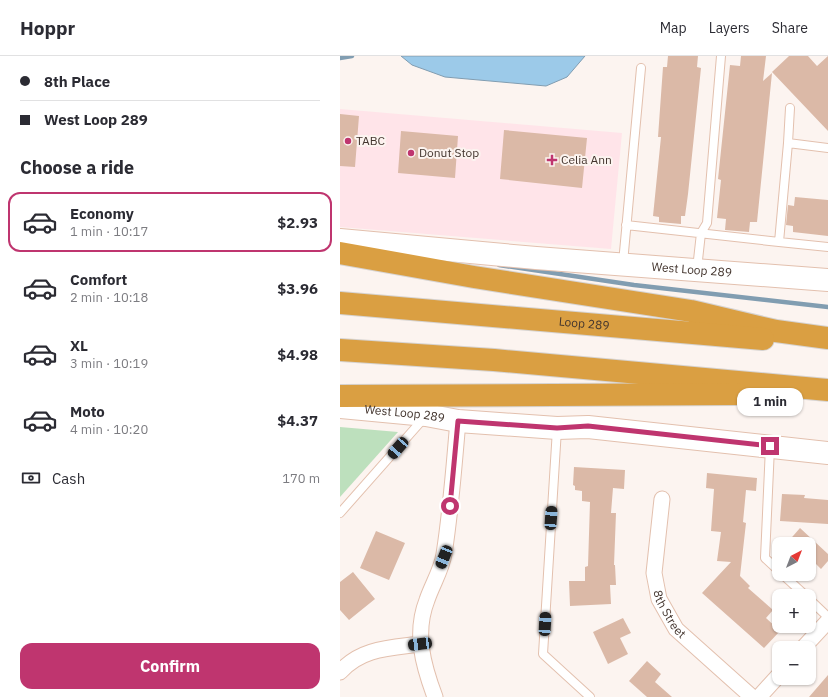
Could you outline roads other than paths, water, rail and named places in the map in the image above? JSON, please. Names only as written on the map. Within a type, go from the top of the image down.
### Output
[{"type":"highway","points":[[340,253],[474,277],[691,311],[776,331],[828,338]]},
{"type":"highway","name":"Loop 289","points":[[340,303],[828,345]]},
{"type":"highway","points":[[340,350],[494,360],[828,390]]},
{"type":"highway","points":[[340,396],[828,393]]},
{"type":"main road","name":"West Loop 289","points":[[340,240],[536,258],[623,263],[828,280]]},
{"type":"main road","name":"West Loop 289","points":[[340,407],[426,415],[458,421],[557,428],[588,426],[828,453]]},
{"type":"street","points":[[435,697],[426,674],[420,644],[421,622],[426,601],[444,557],[458,421]]},
{"type":"street","name":"8th Street","points":[[662,499],[654,573],[659,599],[676,629],[752,697]]},
{"type":"street","points":[[809,641],[828,621]]},
{"type":"street","points":[[340,672],[346,665],[372,650],[420,644]]},
{"type":"street","points":[[759,697],[772,683]]},
{"type":"lane","points":[[697,269],[701,233],[707,223],[721,56]]},
{"type":"lane","points":[[623,263],[641,68]]},
{"type":"lane","points":[[778,242],[790,108]]},
{"type":"lane","points":[[788,143],[828,148]]},
{"type":"lane","points":[[626,225],[828,247]]},
{"type":"lane","points":[[340,513],[426,415]]},
{"type":"lane","points":[[557,428],[543,654],[590,697]]},
{"type":"lane","points":[[770,446],[765,558],[772,564]]},
{"type":"lane","points":[[790,581],[798,589]]},
{"type":"lane","points":[[816,606],[828,617]]},
{"type":"water","points":[[401,56],[585,56],[567,77],[546,86],[445,77],[412,65]]},
{"type":"waterway","points":[[340,58],[352,56]]},
{"type":"waterway","points":[[499,265],[634,285],[828,307]]},
{"type":"place","name":"TABC","points":[[348,141]]},
{"type":"place","name":"Donut Stop","points":[[411,153]]},
{"type":"place","name":"Celia Ann","points":[[552,160]]}]
